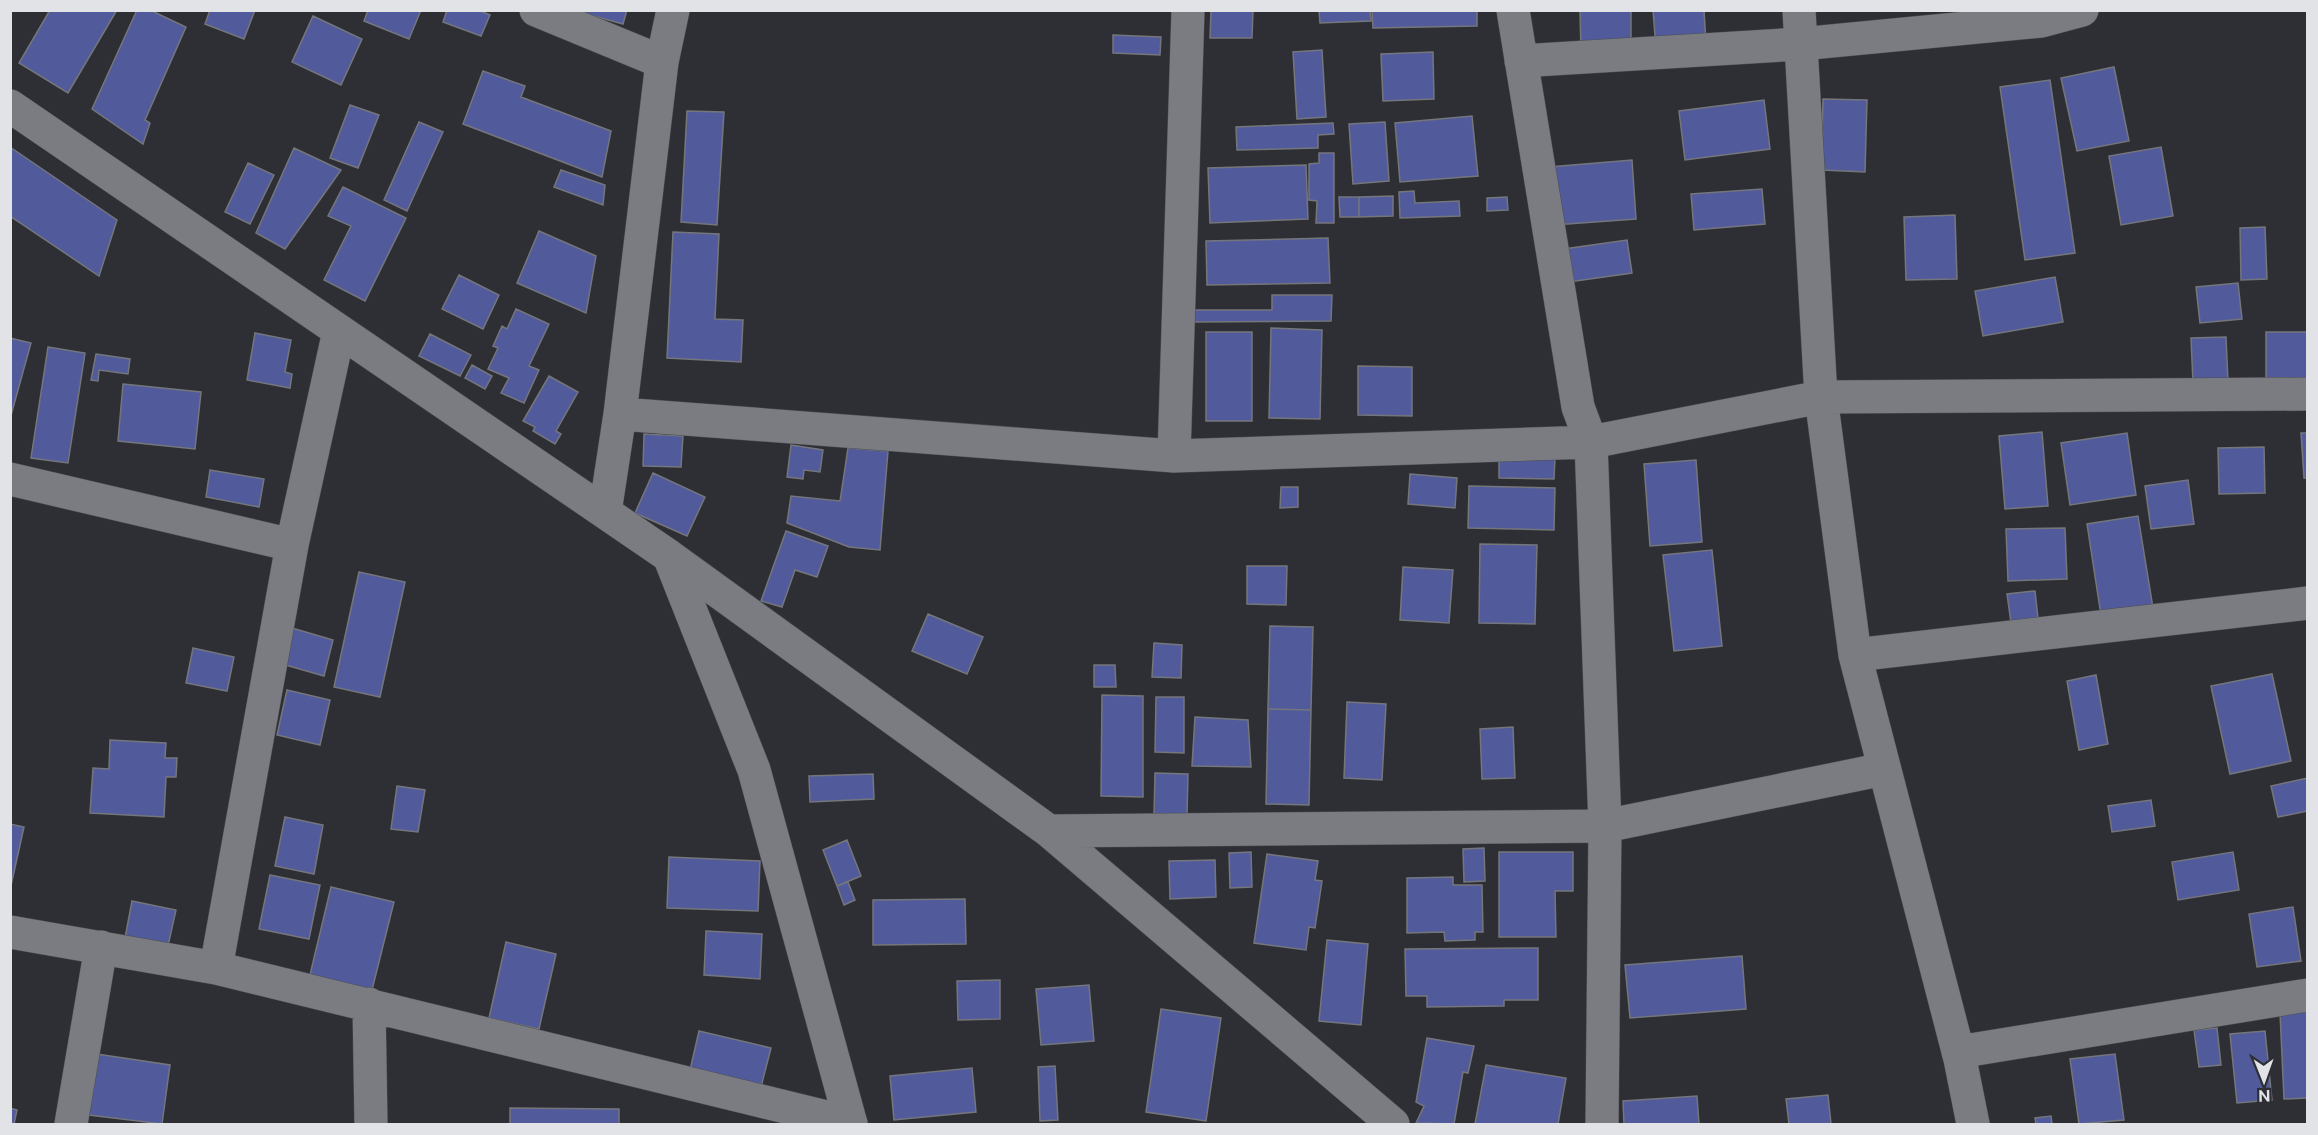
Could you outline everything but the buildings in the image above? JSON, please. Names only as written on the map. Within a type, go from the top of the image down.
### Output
[{"type":"street","points":[[536,10],[662,62]]},
{"type":"street","points":[[605,512],[620,414],[662,62],[673,10]]},
{"type":"street","points":[[1174,456],[1188,10]]},
{"type":"street","points":[[1513,10],[1578,407],[1591,442],[1605,826],[1602,1125]]},
{"type":"street","points":[[1799,10],[1821,397],[1855,655],[1958,1052],[1973,1125]]},
{"type":"street","points":[[1521,61],[1800,44],[2041,21],[2082,10]]},
{"type":"street","points":[[10,106],[669,556],[1049,831],[1393,1125]]},
{"type":"street","points":[[216,968],[292,544],[339,330]]},
{"type":"street","points":[[620,414],[1174,456],[1591,442],[1821,397],[2307,394]]},
{"type":"street","points":[[10,479],[292,544]]},
{"type":"street","points":[[10,932],[216,968],[851,1124],[754,770],[669,556]]},
{"type":"street","points":[[1855,655],[2307,603]]},
{"type":"street","points":[[1049,831],[1605,826],[1884,770]]},
{"type":"street","points":[[71,1125],[101,947]]},
{"type":"street","points":[[1958,1052],[2307,995]]},
{"type":"street","points":[[369,1004],[371,1125]]}]
